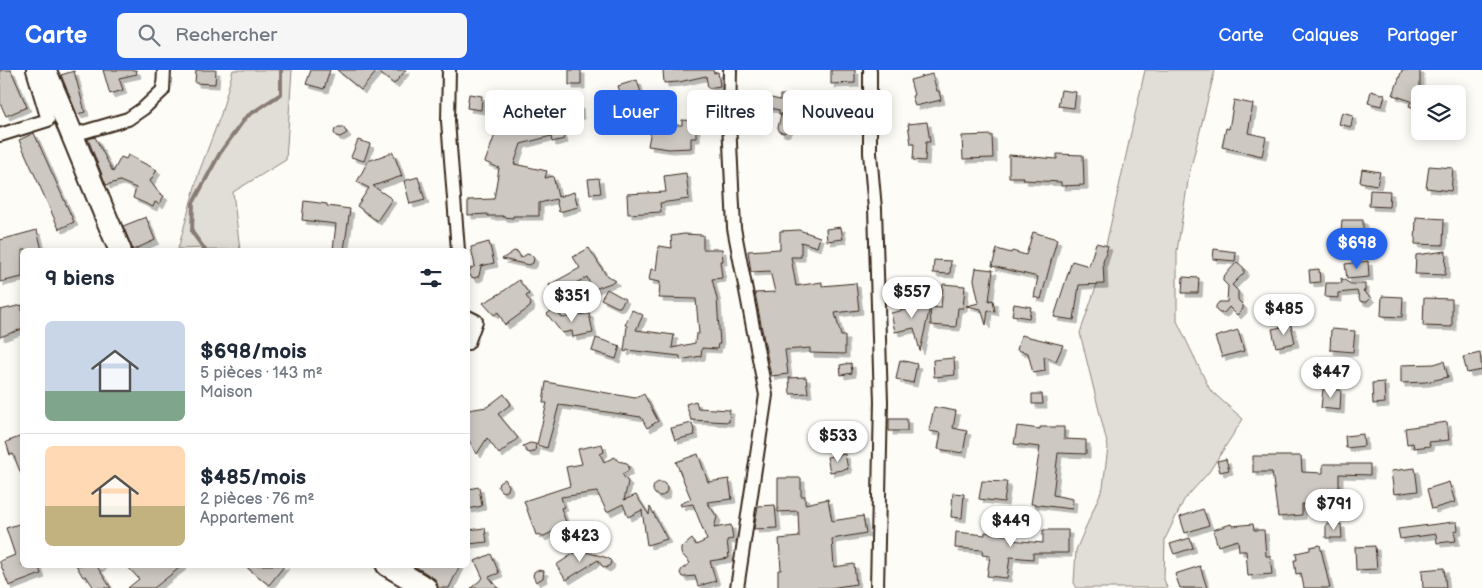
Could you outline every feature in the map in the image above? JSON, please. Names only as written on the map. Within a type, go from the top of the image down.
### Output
[{"type":"highway","points":[[45,70],[73,135],[90,183],[119,248]]},
{"type":"highway","points":[[393,568],[426,588]]},
{"type":"street","points":[[0,135],[48,120],[33,70]]},
{"type":"street","points":[[73,135],[128,119],[144,108],[163,90],[164,70]]},
{"type":"street","points":[[449,70],[448,121],[458,248]]},
{"type":"street","points":[[730,70],[729,122],[734,228],[766,394],[737,588]]},
{"type":"street","points":[[870,70],[870,153],[875,209],[881,402],[877,588]]},
{"type":"street","points":[[470,318],[476,320],[470,337]]},
{"type":"shaded area","points":[[233,70],[292,70],[286,160],[233,192],[240,248],[178,248],[199,172],[221,114]]},
{"type":"shaded area","points":[[1145,70],[1215,70],[1189,175],[1177,251],[1177,321],[1210,390],[1243,419],[1209,472],[1184,500],[1165,539],[1164,579],[1167,588],[1077,588],[1074,583],[1076,550],[1103,487],[1108,447],[1080,333],[1098,281]]},
{"type":"building","points":[[0,70],[11,70],[27,107],[6,116],[0,103]]},
{"type":"building","points":[[103,70],[136,70],[137,74],[119,78],[123,90],[110,94]]},
{"type":"building","points":[[196,70],[216,70],[215,84],[195,83]]},
{"type":"building","points":[[311,70],[330,70],[324,89],[306,84]]},
{"type":"building","points":[[337,70],[406,70],[394,84],[377,71],[361,90]]},
{"type":"building","points":[[569,70],[581,70],[581,85],[569,85]]},
{"type":"building","points":[[663,70],[713,70],[714,73],[718,72],[720,86],[708,88],[706,76],[664,83]]},
{"type":"building","points":[[831,70],[855,70],[855,83],[831,84]]},
{"type":"building","points":[[1402,70],[1420,70],[1420,85],[1411,85],[1411,101],[1393,95]]},
{"type":"building","points":[[74,71],[85,112],[77,114],[61,75]]},
{"type":"building","points":[[932,74],[941,100],[915,106],[910,80]]},
{"type":"building","points":[[637,80],[640,90],[619,90],[618,86]]},
{"type":"building","points":[[1061,90],[1076,92],[1074,108],[1058,106]]},
{"type":"building","points":[[1371,91],[1385,95],[1382,106],[1368,103]]},
{"type":"building","points":[[469,94],[482,96],[481,110],[467,108]]},
{"type":"building","points":[[780,95],[783,95],[783,114],[779,114],[779,110],[773,109],[773,98],[780,100]]},
{"type":"building","points":[[1234,100],[1253,104],[1248,133],[1266,137],[1262,156],[1222,147],[1226,128],[1229,129]]},
{"type":"building","points":[[1342,112],[1353,115],[1351,127],[1339,124]]},
{"type":"building","points":[[781,114],[783,117],[783,133],[780,132],[778,128]]},
{"type":"building","points":[[682,120],[687,120],[687,135],[696,135],[696,138],[691,138],[691,148],[669,149],[648,146],[650,135],[677,135],[677,125],[682,125]]},
{"type":"building","points":[[927,122],[930,142],[926,142],[925,161],[913,160],[914,144],[911,144],[908,124]]},
{"type":"building","points":[[343,127],[347,133],[340,137],[334,133],[335,129]]},
{"type":"building","points":[[34,133],[74,222],[59,229],[19,140]]},
{"type":"building","points":[[495,135],[563,135],[564,139],[552,142],[551,136],[521,144],[514,164],[547,171],[545,178],[553,176],[558,197],[574,192],[578,207],[559,212],[556,199],[539,203],[539,216],[513,216],[513,218],[488,216],[488,214],[468,215],[468,200],[494,199],[499,168],[485,162]]},
{"type":"building","points":[[992,135],[993,158],[963,159],[962,136]]},
{"type":"building","points":[[95,137],[113,172],[121,157],[126,159],[128,155],[157,170],[150,181],[159,193],[164,196],[159,204],[155,202],[153,207],[133,198],[136,188],[120,181],[106,185],[88,139]]},
{"type":"building","points":[[358,140],[370,144],[364,161],[351,157]]},
{"type":"building","points":[[393,152],[402,176],[373,186],[392,199],[377,221],[357,206],[369,188],[357,182],[368,161]]},
{"type":"building","points":[[1057,154],[1083,155],[1084,185],[1061,186],[1061,182],[1023,180],[1024,177],[1009,177],[1009,155],[1057,159]]},
{"type":"building","points":[[1429,166],[1453,168],[1451,191],[1426,188]]},
{"type":"building","points":[[1362,169],[1380,172],[1377,185],[1360,182]]},
{"type":"building","points":[[686,173],[689,199],[660,203],[661,212],[628,214],[627,194],[666,192],[664,176]]},
{"type":"building","points":[[418,177],[425,200],[410,204],[404,181]]},
{"type":"building","points":[[599,178],[601,193],[590,194],[588,179]]},
{"type":"building","points":[[1370,190],[1390,191],[1389,207],[1369,206]]},
{"type":"building","points":[[304,201],[350,209],[344,248],[333,248],[336,224],[302,220]]},
{"type":"building","points":[[146,217],[155,240],[137,248],[132,248],[123,226]]},
{"type":"building","points":[[1416,217],[1444,219],[1443,245],[1415,244]]},
{"type":"building","points":[[1342,220],[1363,220],[1363,233],[1341,232]]},
{"type":"building","points":[[841,227],[843,239],[827,241],[826,229]]},
{"type":"building","points":[[37,230],[42,248],[20,248],[20,277],[0,282],[0,240]]},
{"type":"building","points":[[799,230],[820,237],[817,247],[801,242],[801,257],[791,257],[796,286],[822,282],[822,286],[856,283],[859,310],[835,313],[841,336],[845,336],[845,354],[810,353],[810,348],[785,350],[788,374],[771,376],[755,293],[775,292],[770,271],[751,272],[748,251],[780,249],[780,231]]},
{"type":"building","points":[[1033,232],[1057,239],[1041,299],[1034,297],[1038,277],[992,266],[997,249],[1026,255]]},
{"type":"building","points":[[684,234],[703,235],[703,249],[722,249],[723,261],[720,261],[722,278],[712,279],[717,299],[720,344],[718,344],[717,349],[702,348],[701,356],[680,360],[680,356],[624,351],[627,326],[625,325],[632,310],[643,315],[636,330],[674,335],[672,348],[695,343],[696,334],[699,334],[696,299],[659,298],[660,282],[649,280],[651,269],[656,270],[659,246],[672,248],[671,236]]},
{"type":"building","points":[[489,242],[494,263],[481,266],[479,276],[475,278],[470,275],[470,269],[475,266],[471,247]]},
{"type":"building","points":[[1096,243],[1108,246],[1103,262],[1104,284],[1079,285],[1074,320],[1054,317],[1072,261],[1089,266]]},
{"type":"building","points":[[589,248],[606,275],[616,281],[592,290],[587,277],[554,295],[549,285],[580,268],[573,257]]},
{"type":"building","points":[[1214,249],[1236,252],[1235,261],[1213,259]]},
{"type":"building","points":[[514,251],[518,252],[521,258],[527,254],[531,255],[534,258],[533,263],[529,265],[502,259]]},
{"type":"building","points":[[1446,251],[1445,275],[1415,274],[1416,255]]},
{"type":"building","points":[[934,260],[951,261],[950,274],[933,273]]},
{"type":"building","points":[[1368,261],[1369,277],[1347,279],[1345,264]]},
{"type":"building","points":[[1237,262],[1244,268],[1244,273],[1232,285],[1238,291],[1238,300],[1243,305],[1243,309],[1237,315],[1229,307],[1224,313],[1219,313],[1216,310],[1216,306],[1219,302],[1227,302],[1228,286],[1223,281],[1223,277]]},
{"type":"building","points":[[976,268],[993,270],[989,301],[993,300],[995,312],[988,310],[986,325],[981,309],[966,306],[979,303],[974,280]]},
{"type":"building","points":[[1319,269],[1320,282],[1310,283],[1309,270]]},
{"type":"building","points":[[1183,277],[1199,278],[1198,293],[1182,293]]},
{"type":"building","points":[[1341,278],[1351,284],[1365,284],[1365,291],[1363,291],[1371,298],[1367,302],[1360,301],[1357,291],[1338,293],[1338,298],[1325,297],[1326,283],[1342,283]]},
{"type":"building","points":[[519,280],[529,294],[526,296],[531,303],[530,307],[505,325],[498,312],[494,315],[483,303]]},
{"type":"building","points":[[943,284],[965,286],[963,308],[958,308],[956,327],[931,325],[930,307],[941,308]]},
{"type":"building","points":[[607,289],[625,299],[620,307],[601,299]]},
{"type":"building","points":[[1382,296],[1403,297],[1402,317],[1381,316]]},
{"type":"building","points":[[922,297],[924,307],[930,307],[920,351],[914,328],[895,332],[891,313],[908,309],[906,300]]},
{"type":"building","points":[[1424,298],[1452,299],[1452,327],[1423,326]]},
{"type":"building","points":[[1014,304],[1031,307],[1029,318],[1012,315]]},
{"type":"building","points":[[20,305],[20,330],[0,337],[0,310]]},
{"type":"building","points":[[555,308],[562,318],[589,313],[593,333],[573,337],[572,331],[562,333],[547,314]]},
{"type":"building","points":[[1291,325],[1295,343],[1276,347],[1272,329]]},
{"type":"building","points":[[1331,329],[1355,331],[1353,352],[1330,350]]},
{"type":"building","points":[[1238,330],[1244,351],[1222,357],[1215,337]]},
{"type":"building","points":[[1021,335],[1063,345],[1056,361],[1044,356],[1045,371],[1033,373],[1028,353],[1017,350]]},
{"type":"building","points":[[596,338],[620,346],[616,359],[592,351]]},
{"type":"building","points":[[1480,353],[1482,370],[1467,373],[1463,357]]},
{"type":"building","points":[[954,358],[955,375],[934,377],[933,360]]},
{"type":"building","points":[[900,360],[917,364],[913,383],[896,379]]},
{"type":"building","points":[[1444,361],[1448,377],[1426,382],[1401,383],[1401,365],[1434,364]]},
{"type":"building","points":[[851,363],[852,373],[841,375],[840,365]]},
{"type":"building","points":[[806,377],[808,393],[790,394],[789,378]]},
{"type":"building","points":[[546,382],[635,398],[644,394],[658,421],[647,428],[641,417],[559,405],[547,448],[537,445],[547,403],[543,403]]},
{"type":"building","points":[[1384,382],[1385,403],[1373,404],[1372,383]]},
{"type":"building","points":[[1323,389],[1341,390],[1340,410],[1321,408]]},
{"type":"building","points":[[504,394],[511,404],[498,414],[518,438],[499,454],[487,438],[477,454],[470,442],[470,410],[487,407]]},
{"type":"building","points":[[1032,394],[1042,394],[1043,404],[1032,404]]},
{"type":"building","points":[[696,401],[698,408],[730,410],[729,422],[691,420],[686,404]]},
{"type":"building","points":[[934,407],[956,411],[953,428],[967,431],[963,453],[938,449],[941,433],[929,431]]},
{"type":"building","points":[[889,419],[907,419],[907,431],[889,431]]},
{"type":"building","points":[[1447,422],[1449,440],[1429,442],[1430,446],[1414,448],[1413,443],[1407,444],[1405,428]]},
{"type":"building","points":[[692,423],[695,435],[675,440],[671,428]]},
{"type":"building","points":[[1017,426],[1040,429],[1040,427],[1064,427],[1064,439],[1086,440],[1086,454],[1058,453],[1053,495],[1073,499],[1072,509],[1031,504],[1040,447],[1014,444]]},
{"type":"building","points":[[1363,434],[1364,446],[1346,448],[1345,436]]},
{"type":"building","points":[[20,437],[20,471],[13,454],[10,455],[6,442]]},
{"type":"building","points":[[530,443],[536,444],[535,451],[531,453],[527,452],[523,446]]},
{"type":"building","points":[[602,444],[604,452],[600,454],[604,462],[615,457],[618,461],[627,463],[629,467],[628,471],[622,474],[628,482],[624,500],[636,495],[649,515],[650,507],[667,539],[647,545],[642,510],[628,517],[623,504],[607,512],[597,492],[561,497],[564,507],[561,508],[567,525],[581,522],[586,532],[560,541],[556,530],[542,537],[540,534],[536,535],[524,501],[570,486],[566,467],[582,464],[578,449]]},
{"type":"building","points":[[698,454],[708,482],[729,479],[732,499],[707,502],[717,517],[714,528],[731,525],[733,539],[727,540],[729,558],[710,561],[716,581],[698,586],[695,576],[682,577],[680,573],[690,563],[681,553],[681,548],[692,539],[696,545],[707,540],[693,504],[681,506],[680,504],[691,499],[676,462]]},
{"type":"building","points":[[845,454],[848,469],[830,472],[827,457]]},
{"type":"building","points":[[1253,456],[1301,456],[1302,472],[1323,473],[1323,464],[1370,464],[1370,475],[1339,474],[1339,504],[1302,504],[1302,515],[1278,517],[1272,472],[1253,472]]},
{"type":"building","points":[[1226,459],[1229,470],[1220,472],[1217,461]]},
{"type":"building","points":[[1415,468],[1418,491],[1394,494],[1391,471]]},
{"type":"building","points":[[778,478],[801,478],[801,496],[805,496],[805,504],[828,499],[832,521],[863,516],[866,533],[832,539],[834,567],[854,564],[856,584],[830,588],[778,588],[778,570],[781,570],[779,539],[799,537],[798,511],[778,512]]},
{"type":"building","points":[[505,479],[509,486],[505,492],[501,491],[498,487],[499,483]]},
{"type":"building","points":[[982,481],[1007,482],[1004,502],[979,499]]},
{"type":"building","points":[[660,482],[665,484],[667,489],[665,494],[660,496],[655,494],[653,489],[655,484]]},
{"type":"building","points":[[1449,482],[1455,502],[1432,509],[1427,489]]},
{"type":"building","points":[[479,487],[482,506],[470,509],[470,489]]},
{"type":"building","points":[[953,493],[964,494],[962,518],[951,517]]},
{"type":"building","points":[[775,505],[777,528],[754,529],[758,506]]},
{"type":"building","points":[[1203,509],[1209,525],[1185,533],[1180,517]]},
{"type":"building","points":[[1457,522],[1458,530],[1454,531],[1456,541],[1437,543],[1436,534],[1400,539],[1398,529]]},
{"type":"building","points":[[20,524],[20,568],[39,568],[41,574],[9,586],[0,563],[0,561],[15,555],[6,528]]},
{"type":"building","points":[[1231,524],[1232,526],[1253,524],[1254,530],[1264,530],[1266,556],[1270,556],[1272,574],[1248,576],[1246,551],[1239,551],[1238,540],[1218,546],[1213,530]]},
{"type":"building","points":[[1326,524],[1341,524],[1342,538],[1326,538]]},
{"type":"building","points":[[485,528],[487,542],[470,544],[470,530]]},
{"type":"building","points":[[1043,530],[1068,530],[1068,553],[1033,553],[1033,559],[1010,557],[1007,578],[987,576],[990,556],[982,555],[983,550],[955,548],[956,532],[985,535],[985,532],[1011,536],[1011,540],[1043,543]]},
{"type":"building","points":[[1190,538],[1193,548],[1174,554],[1170,544]]},
{"type":"building","points":[[1320,545],[1330,588],[1304,588],[1301,573],[1296,574],[1294,560],[1297,560],[1296,553],[1310,550],[1310,547]]},
{"type":"building","points":[[1375,546],[1377,569],[1356,570],[1355,547]]},
{"type":"building","points":[[579,550],[608,558],[611,561],[610,565],[606,568],[598,560],[566,580],[556,565]]},
{"type":"building","points":[[491,554],[499,573],[489,577],[498,588],[471,588],[483,578],[475,561]]},
{"type":"building","points":[[1200,566],[1207,588],[1180,588],[1175,574]]},
{"type":"building","points":[[78,568],[98,568],[111,588],[94,588],[86,576],[83,577]]},
{"type":"building","points":[[129,568],[179,568],[154,588],[128,588],[139,579]]},
{"type":"building","points":[[248,568],[283,568],[269,585]]},
{"type":"building","points":[[418,568],[459,568],[449,588],[438,588],[435,579]]},
{"type":"building","points":[[1444,568],[1446,588],[1423,588],[1422,570]]},
{"type":"building","points":[[537,570],[544,571],[543,578],[536,582],[533,576]]},
{"type":"waterway","points":[[204,248],[192,232],[193,203],[220,153],[246,117],[281,94],[281,70]]}]
